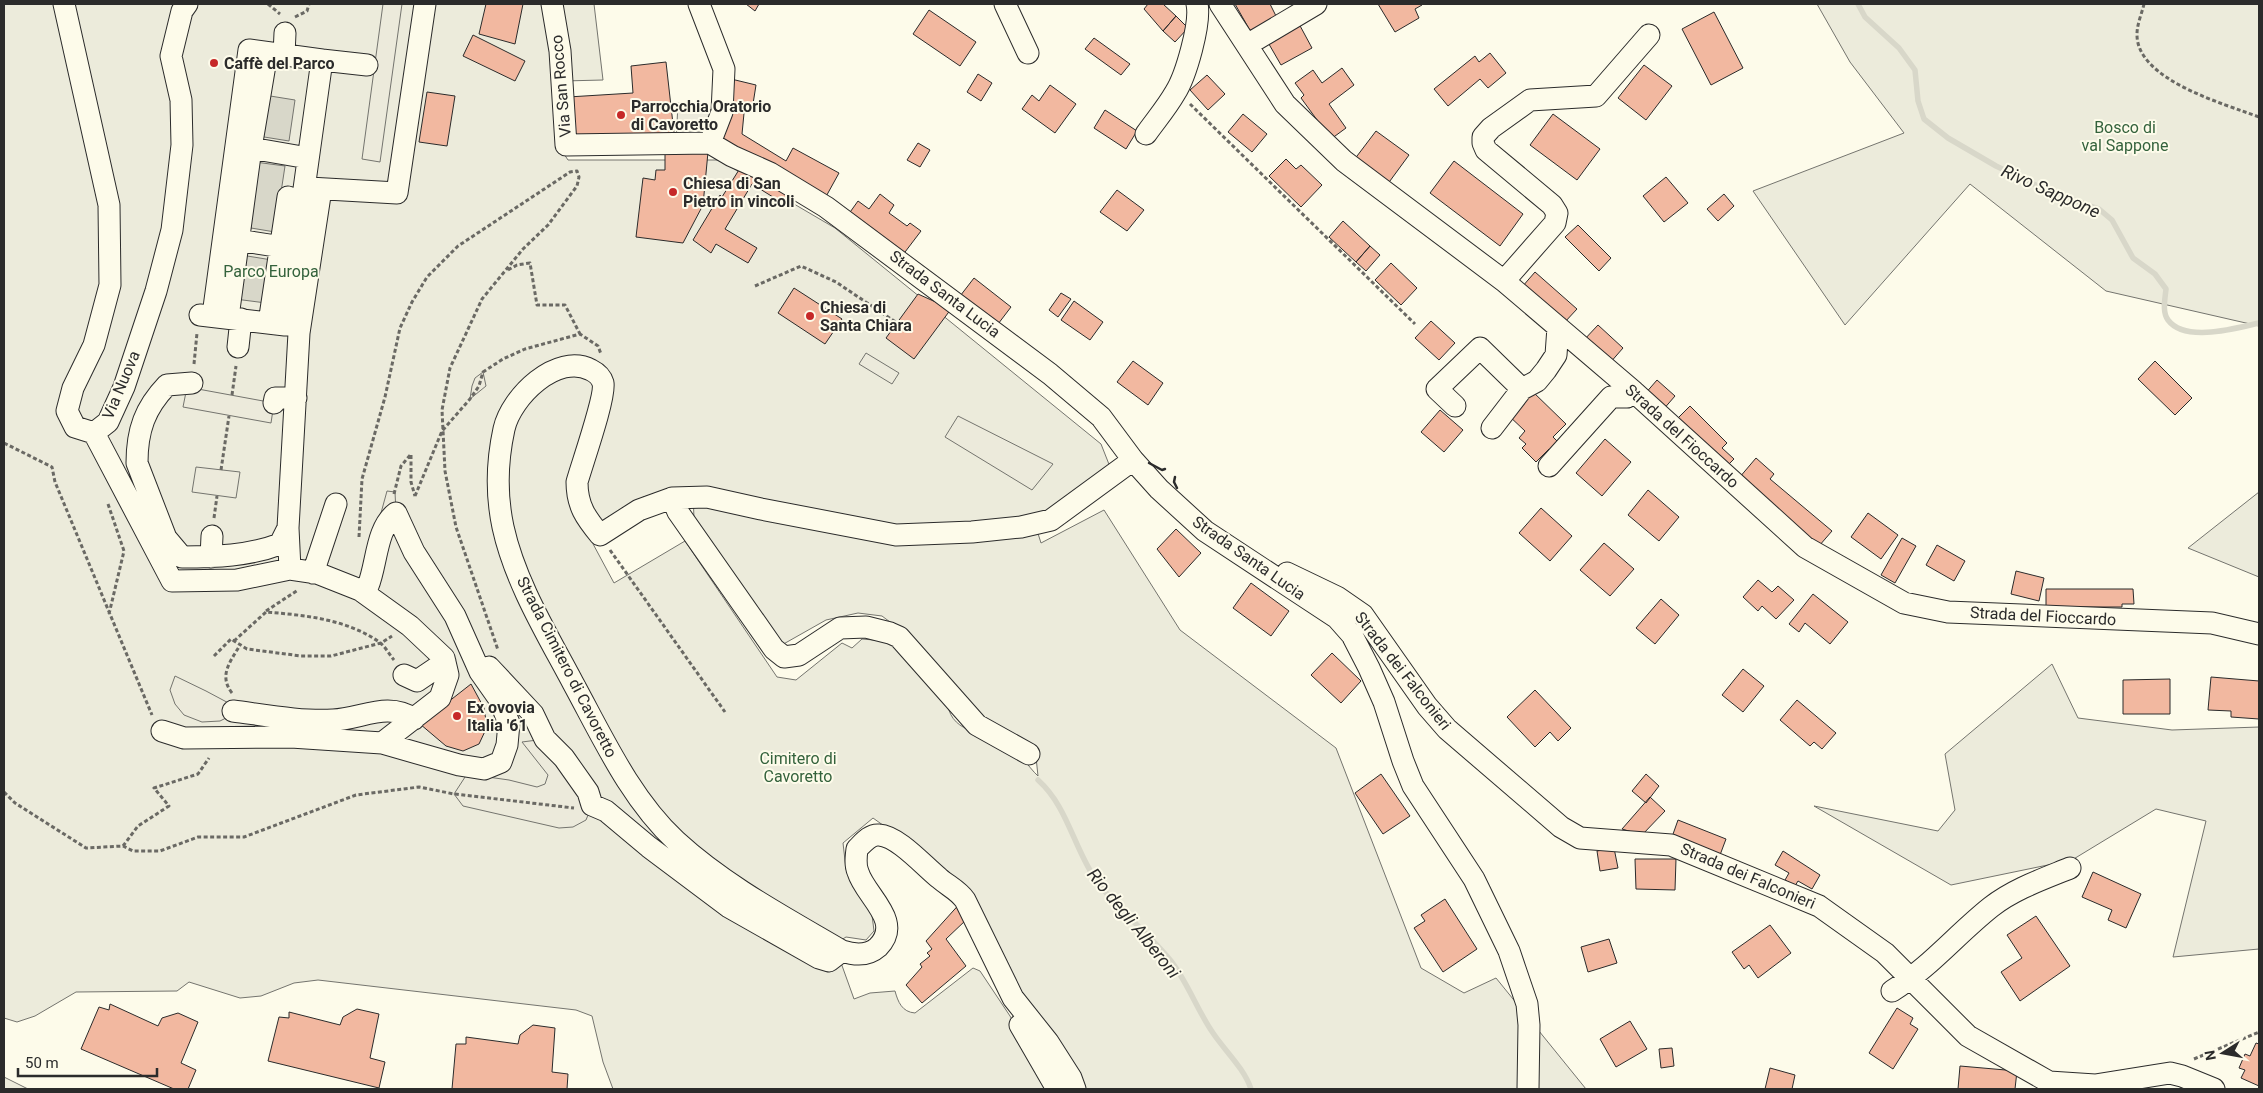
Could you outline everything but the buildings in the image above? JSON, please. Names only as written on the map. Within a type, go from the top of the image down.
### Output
[{"type":"street","name":"Via Nuova","points":[[64,4],[109,205],[110,285],[94,345],[73,388],[67,411],[75,427],[94,433],[108,422],[124,387],[156,291],[172,230],[182,145],[181,100],[171,56],[182,12],[186,4]]},
{"type":"street","points":[[313,188],[397,193],[425,4]]},
{"type":"street","name":"Via San Rocco","points":[[552,4],[560,51],[566,145],[710,143]]},
{"type":"street","points":[[699,4],[724,69],[722,112],[710,143]]},
{"type":"street","points":[[1005,4],[1028,53]]},
{"type":"street","points":[[1146,134],[1176,92],[1193,37],[1199,11],[1197,4]]},
{"type":"street","name":"Strada del Fioccardo","points":[[1220,4],[1285,104],[1344,161],[1504,281],[1633,391],[1805,547],[1904,603],[1948,612],[2212,623],[2259,634]]},
{"type":"street","points":[[1247,45],[1316,4]]},
{"type":"street","points":[[275,54],[286,33]]},
{"type":"street","points":[[1504,281],[1555,223],[1557,213],[1552,205],[1486,150],[1483,137],[1491,128],[1530,100],[1596,96],[1649,35]]},
{"type":"street","points":[[238,347],[221,316],[244,147],[249,50],[367,65]]},
{"type":"street","points":[[290,569],[288,528],[296,398],[285,325],[288,248],[315,59]]},
{"type":"street","name":"Strada Santa Lucia","points":[[710,143],[732,156],[770,173],[826,207],[909,267],[1050,374],[1101,417],[1133,460],[1159,489],[1205,531],[1337,618],[1352,635],[1384,702],[1403,761],[1414,786],[1474,879],[1493,916],[1519,977],[1527,1004],[1529,1025],[1528,1089]]},
{"type":"street","points":[[244,147],[301,157]]},
{"type":"street","points":[[285,325],[313,188],[301,157]]},
{"type":"street","points":[[288,248],[313,188]]},
{"type":"street","points":[[231,239],[288,248]]},
{"type":"street","points":[[221,316],[285,325]]},
{"type":"street","points":[[1492,428],[1522,389],[1537,382],[1556,355],[1558,327]]},
{"type":"street","points":[[1455,406],[1437,389],[1480,348],[1522,389]]},
{"type":"street","name":"Strada Cimitero di Cavoretto","points":[[600,535],[581,510],[577,496],[577,482],[602,401],[603,383],[598,374],[586,367],[573,365],[558,367],[525,393],[506,420],[497,475],[503,527],[512,555],[532,603],[617,764],[657,822],[676,841],[716,873],[842,951],[851,954],[872,952],[883,941],[886,934],[886,921],[880,907],[858,873],[857,849],[873,835],[881,835],[892,840],[916,857],[936,876],[958,890],[965,900],[1013,998],[1048,1042],[1075,1089]]},
{"type":"street","points":[[192,383],[166,385],[151,401],[142,423],[138,462],[166,538],[182,557],[211,547],[267,549],[280,544],[288,528]]},
{"type":"street","points":[[1549,466],[1611,397],[1627,397],[1633,391]]},
{"type":"street","points":[[274,403],[275,398],[296,398]]},
{"type":"street","points":[[94,433],[109,458],[172,581],[237,580],[290,569],[313,573],[360,590],[410,626],[444,658],[448,675],[440,698],[382,742]]},
{"type":"street","points":[[600,535],[639,510],[672,498],[707,497],[761,510],[896,535],[972,532],[1021,527],[1051,520],[1133,460]]},
{"type":"street","points":[[672,498],[678,512],[774,649],[784,657],[800,655],[840,628],[866,628],[890,632],[899,637],[977,725],[1029,754]]},
{"type":"street","points":[[313,573],[336,504]]},
{"type":"street","points":[[162,731],[184,738],[291,736],[382,742],[459,766],[484,769],[502,762],[507,745],[509,723],[499,699],[480,672],[472,650],[455,616],[414,552],[396,513],[388,519],[384,528],[368,586],[360,590]]},
{"type":"street","name":"Strada dei Falconieri","points":[[1238,554],[1337,596],[1363,614],[1427,706],[1446,728],[1562,827],[1580,838],[1671,845],[1711,859],[1819,906],[1886,953],[1913,978],[1941,1011],[1968,1036],[2049,1082],[2095,1085],[2174,1074],[2214,1089]]},
{"type":"street","points":[[472,650],[533,714],[545,739],[564,758],[588,792],[592,806],[606,811],[649,847],[729,907],[819,958],[829,960],[842,951]]},
{"type":"street","points":[[404,675],[417,680],[445,662]]},
{"type":"street","points":[[238,712],[333,720],[375,711],[385,711],[404,712],[414,719]]},
{"type":"street","points":[[1892,992],[1913,978],[1992,907],[2028,885],[2070,868]]},
{"type":"street","points":[[936,876],[962,913],[973,938],[978,958],[1026,1034],[1057,1089]]},
{"type":"path","points":[[268,4],[274,12],[287,17],[299,16],[307,11],[309,4]]},
{"type":"path","points":[[2144,4],[2137,34],[2140,51],[2150,64],[2173,82],[2259,117]]},
{"type":"path","points":[[1176,92],[1415,324]]},
{"type":"path","points":[[359,546],[362,479],[385,397],[400,328],[412,302],[427,277],[458,246],[570,172],[577,171],[579,177],[577,186],[548,225],[524,249],[482,299],[450,368],[442,410],[445,470],[456,527],[494,643],[503,659]]},
{"type":"path","points":[[505,271],[517,265],[530,263],[537,305],[565,304],[580,334]]},
{"type":"path","points":[[755,286],[802,266],[836,282],[897,323]]},
{"type":"path","points":[[192,383],[221,316]]},
{"type":"path","points":[[232,395],[238,347]]},
{"type":"path","points":[[396,485],[401,466],[411,454],[411,482],[415,496],[442,431],[470,399]]},
{"type":"path","points":[[221,470],[229,416]]},
{"type":"path","points":[[4,443],[52,467],[55,482],[82,544],[148,711],[162,731]]},
{"type":"path","points":[[107,501],[124,551],[109,615]]},
{"type":"path","points":[[600,535],[725,712]]},
{"type":"path","points":[[234,641],[266,612],[280,603]]},
{"type":"path","points":[[266,612],[308,616],[358,630],[381,643],[404,675]]},
{"type":"path","points":[[214,656],[231,639],[247,649],[301,656],[331,656],[381,643],[410,626]]},
{"type":"path","points":[[238,712],[248,703],[237,697],[225,682],[226,670],[240,645]]},
{"type":"path","points":[[123,846],[138,826],[169,806],[154,788],[198,774],[210,758],[183,746],[184,738]]},
{"type":"path","points":[[4,792],[15,803],[86,848],[123,846],[133,851],[160,850],[198,837],[244,837],[356,795],[420,787],[568,809],[592,806]]},
{"type":"path","points":[[2174,1074],[2196,1058],[2259,1032]]},
{"type":"green space","name":"Parco Europa","points":[[4,4],[547,4],[560,148],[568,160],[719,160],[835,228],[1101,444],[1114,477],[1035,524],[1041,543],[1104,510],[1180,630],[1336,748],[1421,968],[1464,993],[1496,978],[1586,1089],[1067,1089],[940,866],[873,818],[843,843],[846,869],[872,915],[874,931],[866,940],[846,937],[838,942],[840,960],[854,999],[870,993],[895,991],[901,1006],[907,1011],[915,1013],[973,968],[980,971],[1010,1016],[1051,1089],[613,1089],[603,1062],[592,1016],[576,1010],[318,980],[294,983],[261,996],[240,998],[189,982],[177,991],[76,992],[35,1016],[17,1022],[4,1018]],"holes":[[[673,490],[693,492],[694,519],[780,646],[826,620],[858,613],[882,616],[898,628],[968,705],[1036,757],[1038,776],[1019,754],[1006,743],[968,729],[953,719],[947,698],[897,642],[862,639],[852,648],[842,643],[796,680],[777,677],[685,541],[614,583],[592,542],[643,497]]]},
{"type":"green space","points":[[558,4],[594,4],[603,80],[563,81]]},
{"type":"green space","name":"Bosco di val Sappone","points":[[1817,4],[2259,4],[2259,326],[2106,291],[1970,184],[1845,325],[1753,191],[1904,133],[1850,62]]},
{"type":"green space","points":[[2259,492],[2259,577],[2188,548]]},
{"type":"green space","points":[[2052,664],[2078,718],[2172,730],[2259,727],[2259,949],[2173,957],[2206,821],[2156,809],[2072,860],[1951,885],[1814,806],[1938,831],[1955,810],[1945,754]]},
{"type":"green space","points":[[4,1077],[28,1089],[4,1089]]},
{"type":"shaded area","points":[[383,4],[402,4],[380,162],[362,159]]},
{"type":"shaded area","points":[[264,95],[295,100],[289,141],[258,136]]},
{"type":"shaded area","points":[[678,103],[722,112],[710,143],[676,143]]},
{"type":"shaded area","points":[[255,162],[285,166],[275,232],[245,227]]},
{"type":"shaded area","points":[[241,255],[272,260],[266,303],[235,299]]},
{"type":"shaded area","points":[[866,353],[899,373],[892,384],[859,364]]},
{"type":"shaded area","points":[[483,372],[486,386],[470,399],[475,378]]},
{"type":"shaded area","points":[[187,387],[274,403],[271,423],[183,407]]},
{"type":"shaded area","points":[[958,416],[1053,464],[1032,490],[945,437]]},
{"type":"shaded area","points":[[196,467],[240,472],[236,498],[192,492]]},
{"type":"shaded area","points":[[387,491],[395,492],[396,513],[381,513]]},
{"type":"shaded area","points":[[175,676],[236,707],[230,716],[220,721],[202,722],[184,715],[175,704],[170,690]]},
{"type":"shaded area","points":[[545,739],[592,805],[586,820],[573,827],[559,828],[463,806],[454,794],[467,774],[509,780],[537,787],[545,784],[548,775],[522,742]]},
{"type":"waterway","name":"Rivo Sappone","points":[[1858,4],[1865,17],[1899,48],[1915,70],[1918,101],[1924,119],[1948,138],[1996,166],[2048,191],[2099,209],[2112,220],[2133,258],[2155,274],[2166,289],[2164,305],[2166,317],[2176,327],[2186,331],[2212,332],[2259,323]]},
{"type":"waterway","name":"Rio degli Alberoni","points":[[1038,780],[1048,790],[1063,814],[1094,877],[1112,899],[1171,961],[1207,1024],[1239,1067],[1251,1089]]},
{"type":"wall","points":[[1149,463],[1162,470],[1165,469]]},
{"type":"wall","points":[[1175,477],[1174,482],[1177,488]]},
{"type":"place","name":"Caffè del Parco","points":[[214,63]]},
{"type":"place","name":"Parrocchia Oratorio di Cavoretto","points":[[621,115]]},
{"type":"place","name":"Chiesa di San Pietro in vincoli","points":[[673,192]]},
{"type":"place","name":"Chiesa di Santa Chiara","points":[[810,316]]},
{"type":"place","name":"Ex ovovia Italia '61","points":[[457,716]]},
{"type":"park label","name":"Cimitero di Cavoretto","points":[[798,767]]}]
